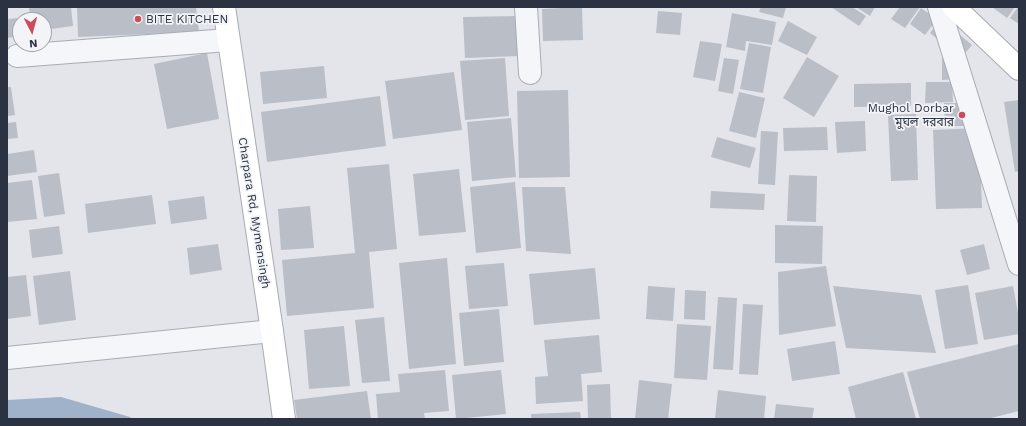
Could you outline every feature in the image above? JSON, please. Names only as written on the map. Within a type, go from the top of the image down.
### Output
[{"type":"main road","name":"Charpara Rd, Mymensingh","points":[[224,7],[284,419]]},
{"type":"main road","points":[[954,7],[1019,69]]},
{"type":"street","points":[[526,7],[530,73]]},
{"type":"street","points":[[939,7],[1019,264]]},
{"type":"street","points":[[17,56],[228,40]]},
{"type":"street","points":[[7,358],[272,331]]},
{"type":"water","points":[[61,397],[130,417],[132,419],[7,419],[7,400]]},
{"type":"building","points":[[29,7],[71,7],[73,26],[52,29],[52,12],[29,12]]},
{"type":"building","name":"BITE KITCHEN","points":[[77,7],[196,7],[199,32],[78,37]]},
{"type":"building","points":[[582,7],[583,40],[543,41],[542,9]]},
{"type":"building","points":[[761,7],[786,7],[783,18],[759,12]]},
{"type":"building","points":[[831,7],[852,7],[866,16],[859,26]]},
{"type":"building","points":[[856,7],[875,7],[870,16]]},
{"type":"building","points":[[900,7],[920,7],[905,28],[891,19]]},
{"type":"building","points":[[992,7],[1015,7],[1007,18]]},
{"type":"building","points":[[1019,7],[1019,24],[1010,18]]},
{"type":"building","points":[[921,8],[937,19],[925,35],[910,24]]},
{"type":"building","points":[[658,11],[682,13],[680,35],[656,33]]},
{"type":"building","points":[[732,13],[776,22],[772,45],[746,41],[745,51],[726,47]]},
{"type":"building","points":[[519,16],[520,56],[465,58],[463,17]]},
{"type":"building","points":[[7,19],[12,19],[12,37],[7,38]]},
{"type":"building","points":[[941,19],[972,45],[961,58],[930,33]]},
{"type":"building","points":[[788,21],[817,37],[807,55],[778,41]]},
{"type":"building","points":[[700,41],[722,44],[715,81],[693,77]]},
{"type":"building","points":[[749,43],[771,47],[763,93],[740,89]]},
{"type":"building","points":[[207,53],[219,119],[167,129],[154,64]]},
{"type":"building","points":[[807,57],[839,76],[814,117],[783,98]]},
{"type":"building","points":[[505,58],[509,116],[465,120],[460,61]]},
{"type":"building","points":[[724,58],[739,60],[733,94],[718,91]]},
{"type":"building","points":[[942,58],[958,58],[959,79],[942,80]]},
{"type":"building","points":[[324,66],[327,98],[263,104],[260,72]]},
{"type":"building","points":[[454,72],[462,130],[393,139],[385,81]]},
{"type":"building","points":[[926,82],[952,82],[953,102],[925,103]]},
{"type":"building","points":[[911,83],[911,106],[854,107],[854,84]]},
{"type":"building","points":[[7,87],[11,87],[15,115],[7,116]]},
{"type":"building","points":[[568,90],[570,177],[519,178],[517,91]]},
{"type":"building","points":[[739,92],[765,98],[756,138],[729,131]]},
{"type":"building","points":[[380,96],[386,146],[267,162],[261,112]]},
{"type":"building","points":[[1019,100],[1019,171],[1015,172],[1004,102]]},
{"type":"building","name":"Mughol Dorbar মুঘল দরবার","points":[[944,103],[979,103],[979,126],[945,126]]},
{"type":"building","points":[[916,114],[918,180],[891,181],[888,115]]},
{"type":"building","points":[[511,118],[516,177],[472,181],[467,122]]},
{"type":"building","points":[[865,121],[866,151],[837,153],[835,122]]},
{"type":"building","points":[[16,122],[18,138],[7,139],[7,123]]},
{"type":"building","points":[[827,127],[828,150],[784,151],[783,128]]},
{"type":"building","points":[[979,128],[982,208],[936,209],[933,130]]},
{"type":"building","points":[[761,131],[778,132],[775,185],[758,184]]},
{"type":"building","points":[[717,137],[756,148],[750,168],[711,157]]},
{"type":"building","points":[[34,150],[37,172],[7,176],[7,154]]},
{"type":"building","points":[[389,164],[397,249],[369,252],[374,308],[287,316],[282,260],[355,253],[347,168]]},
{"type":"building","points":[[459,169],[466,232],[419,236],[413,174]]},
{"type":"building","points":[[59,173],[65,214],[44,217],[38,176]]},
{"type":"building","points":[[789,175],[817,176],[816,222],[787,221]]},
{"type":"building","points":[[32,180],[37,219],[7,222],[7,183]]},
{"type":"building","points":[[515,182],[521,248],[476,253],[470,187]]},
{"type":"building","points":[[522,187],[565,187],[571,254],[526,251]]},
{"type":"building","points":[[711,191],[765,194],[764,210],[710,208]]},
{"type":"building","points":[[152,195],[156,224],[88,233],[85,204]]},
{"type":"building","points":[[204,196],[207,219],[171,224],[168,201]]},
{"type":"building","points":[[310,206],[314,248],[281,250],[278,209]]},
{"type":"building","points":[[775,225],[823,226],[822,264],[775,263]]},
{"type":"building","points":[[59,226],[63,254],[32,258],[29,230]]},
{"type":"building","points":[[218,244],[222,270],[190,275],[187,248]]},
{"type":"building","points":[[984,244],[990,269],[967,275],[960,250]]},
{"type":"building","points":[[447,258],[456,364],[409,369],[399,263]]},
{"type":"building","points":[[504,263],[508,306],[469,309],[465,266]]},
{"type":"building","points":[[826,266],[836,326],[779,335],[778,272]]},
{"type":"building","points":[[595,268],[600,319],[534,325],[529,274]]},
{"type":"building","points":[[70,271],[76,320],[39,325],[33,276]]},
{"type":"building","points":[[26,275],[31,316],[7,319],[7,277]]},
{"type":"building","points":[[968,285],[978,344],[945,349],[935,290]]},
{"type":"building","points":[[648,286],[675,288],[673,321],[646,319]]},
{"type":"building","points":[[833,286],[921,295],[936,353],[846,348]]},
{"type":"building","points":[[1013,286],[1019,318],[1019,334],[984,340],[975,293]]},
{"type":"building","points":[[685,290],[706,291],[705,320],[684,319]]},
{"type":"building","points":[[718,297],[737,298],[733,370],[713,369]]},
{"type":"building","points":[[743,304],[763,305],[758,375],[739,374]]},
{"type":"building","points":[[499,309],[504,362],[464,366],[459,313]]},
{"type":"building","points":[[384,317],[390,381],[362,383],[355,320]]},
{"type":"building","points":[[677,324],[711,326],[707,380],[674,378]]},
{"type":"building","points":[[344,326],[350,386],[309,389],[304,330]]},
{"type":"building","points":[[599,335],[602,372],[581,374],[583,401],[536,404],[535,377],[548,376],[544,340]]},
{"type":"building","points":[[835,341],[840,374],[792,381],[787,349]]},
{"type":"building","points":[[1019,344],[1019,411],[987,419],[920,419],[907,372]]},
{"type":"building","points":[[445,370],[449,411],[424,413],[425,419],[378,419],[376,394],[400,392],[398,374]]},
{"type":"building","points":[[501,370],[506,414],[456,419],[452,375]]},
{"type":"building","points":[[903,372],[916,419],[856,419],[848,387]]},
{"type":"building","points":[[639,380],[672,384],[668,419],[635,419]]},
{"type":"building","points":[[610,384],[611,419],[588,419],[587,385]]},
{"type":"building","points":[[718,390],[766,396],[764,419],[715,419]]},
{"type":"building","points":[[367,391],[371,419],[297,419],[294,400]]},
{"type":"building","points":[[776,404],[814,408],[812,419],[774,419]]},
{"type":"building","points":[[580,412],[581,419],[531,419],[531,414]]},
{"type":"place","name":"BITE KITCHEN","points":[[138,19]]},
{"type":"place","name":"Mughol Dorbar মুঘল দরবার","points":[[962,115]]}]
